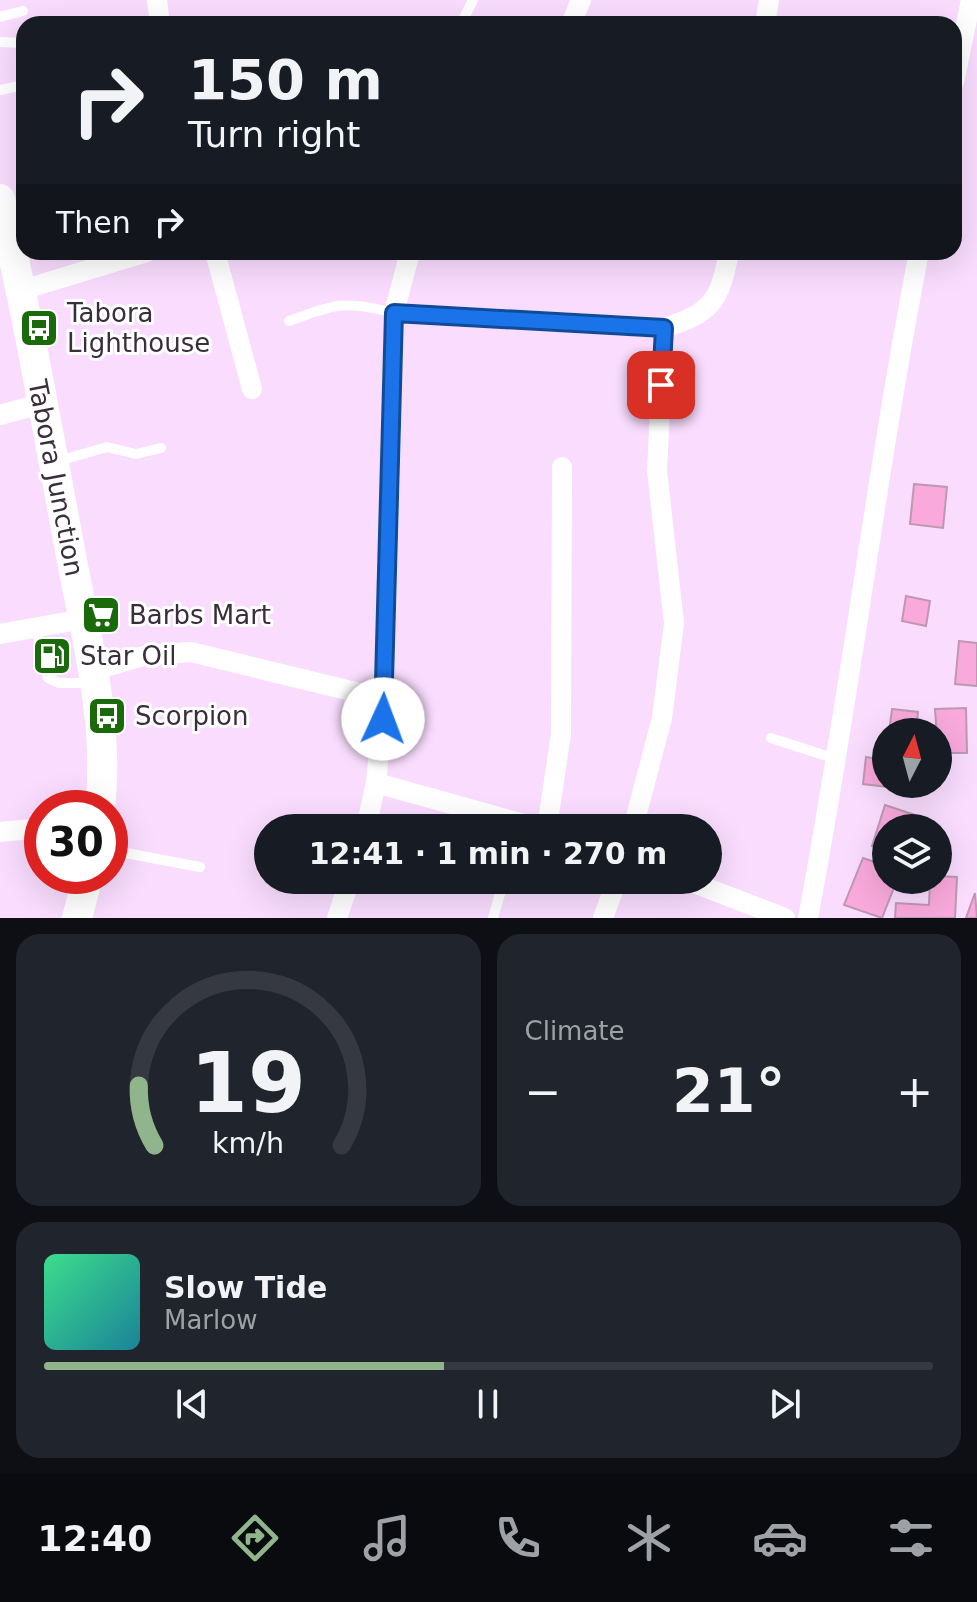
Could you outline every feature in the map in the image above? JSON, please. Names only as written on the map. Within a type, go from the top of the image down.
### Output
[{"type":"street","points":[[962,43],[971,0]]},
{"type":"street","name":"Tabora Junction","points":[[1,206],[43,403],[93,677],[101,761],[100,790]]},
{"type":"street","points":[[19,291],[121,260]]},
{"type":"street","points":[[217,260],[252,389]]},
{"type":"street","points":[[369,814],[376,783],[384,699],[394,313],[408,260]]},
{"type":"street","points":[[394,313],[664,328],[694,319],[706,309],[724,279],[728,260]]},
{"type":"street","points":[[808,918],[838,759],[898,361],[917,260]]},
{"type":"street","points":[[637,814],[662,718],[674,623],[657,471],[664,328]]},
{"type":"street","points":[[0,415],[43,403]]},
{"type":"street","points":[[549,814],[561,734],[562,467]]},
{"type":"street","points":[[0,634],[83,619]]},
{"type":"street","points":[[93,677],[147,655],[191,652],[384,699]]},
{"type":"street","points":[[376,783],[484,814]]},
{"type":"street","points":[[0,832],[24,830]]},
{"type":"street","points":[[77,918],[83,894]]},
{"type":"street","points":[[337,918],[345,894]]},
{"type":"street","points":[[603,918],[612,894]]},
{"type":"street","points":[[722,894],[785,918]]},
{"type":"lane","points":[[0,17],[23,11]]},
{"type":"lane","points":[[289,321],[336,304],[368,306],[394,313]]},
{"type":"lane","points":[[53,463],[107,447],[136,454],[161,448]]},
{"type":"lane","points":[[36,627],[48,678],[59,683],[93,677]]},
{"type":"lane","points":[[771,738],[838,759]]},
{"type":"lane","points":[[128,853],[200,867]]},
{"type":"lane","points":[[493,918],[500,894]]},
{"type":"building","points":[[914,484],[947,487],[943,528],[910,524]]},
{"type":"building","points":[[906,596],[930,601],[926,626],[902,621]]},
{"type":"building","points":[[959,641],[977,643],[977,686],[955,684]]},
{"type":"building","points":[[966,708],[967,753],[952,753],[952,718],[936,718],[935,709]]},
{"type":"building","points":[[892,709],[918,712],[917,718],[891,718]]},
{"type":"building","points":[[866,757],[872,758],[872,785],[863,784]]},
{"type":"building","points":[[885,805],[912,814],[882,814]]},
{"type":"building","points":[[863,858],[872,861],[872,894],[891,894],[882,918],[844,905]]},
{"type":"building","points":[[952,877],[957,877],[955,918],[895,918],[896,903],[929,905],[929,894],[952,894]]},
{"type":"building","points":[[975,893],[977,918],[966,918]]},
{"type":"place","name":"Tabora Lighthouse","points":[[39,328]]},
{"type":"place","name":"Barbs Mart","points":[[101,615]]},
{"type":"place","name":"Star Oil","points":[[52,656]]},
{"type":"place","name":"Scorpion","points":[[107,716]]},
{"type":"route","points":[[383,719],[394,313],[664,328],[661,385]]}]
